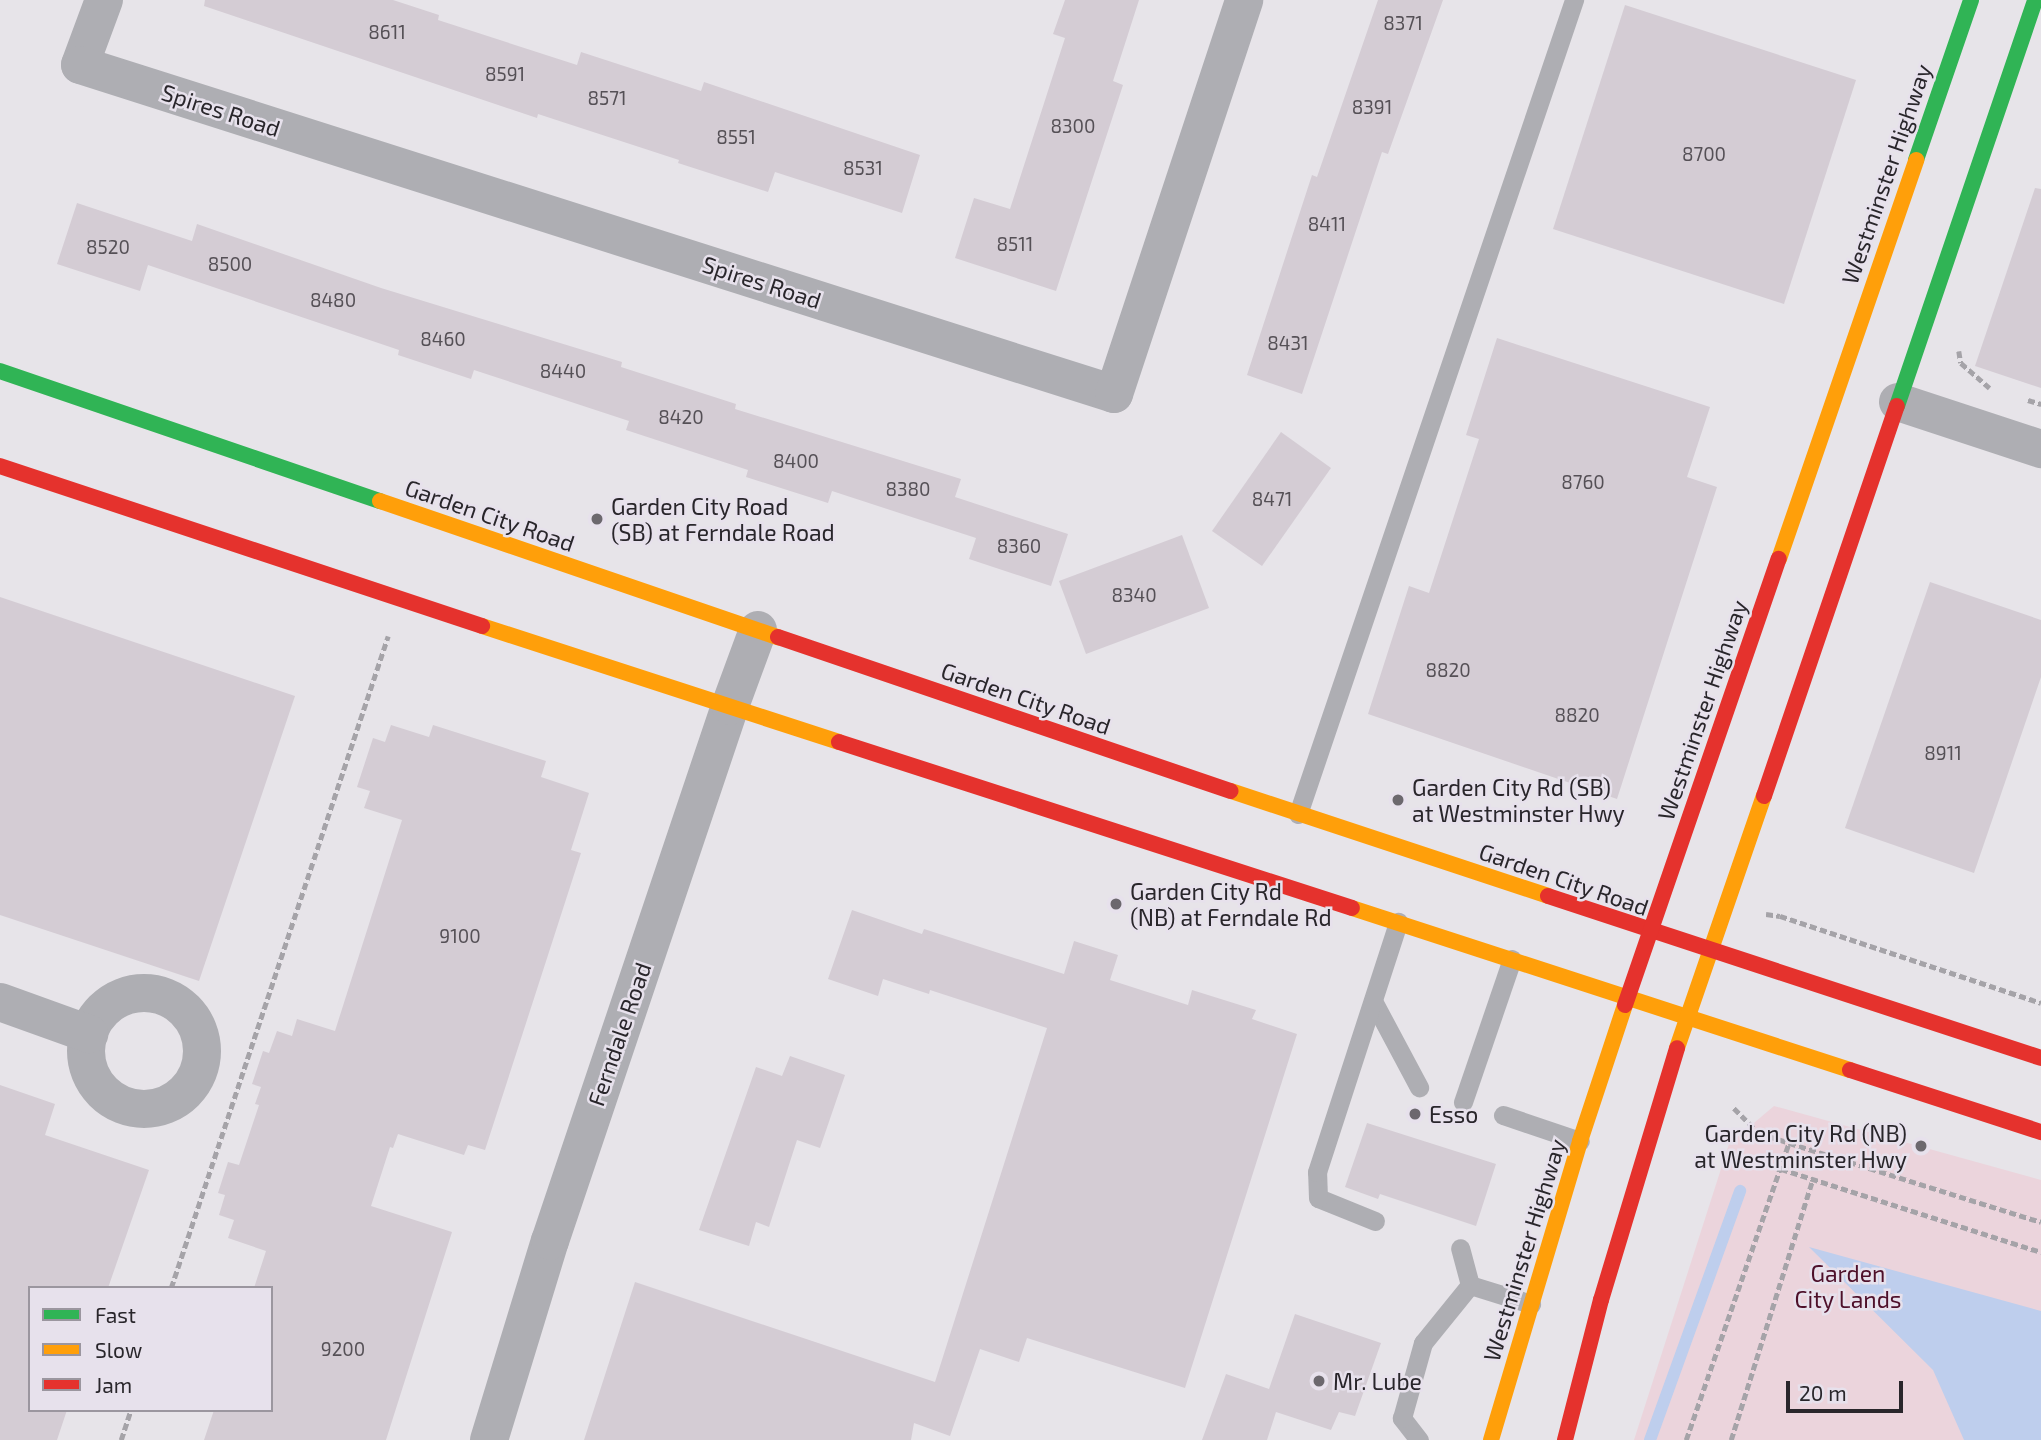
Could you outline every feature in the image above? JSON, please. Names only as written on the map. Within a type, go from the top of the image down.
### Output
[{"type":"main road","points":[[1565,1440],[1658,1105],[2035,0]]},
{"type":"main road","name":"Westminster Highway","points":[[1491,1440],[1580,1141],[1969,3]]},
{"type":"main road","name":"Garden City Road","points":[[0,371],[1298,814],[1650,932],[2041,1058]]},
{"type":"main road","points":[[0,466],[403,600],[2041,1132]]},
{"type":"street","name":"Spires Road","points":[[104,0],[80,65],[1114,394],[1244,0]]},
{"type":"street","points":[[1898,402],[2041,449]]},
{"type":"street","name":"Ferndale Road","points":[[489,1440],[550,1241],[730,706],[758,631]]},
{"type":"street","points":[[0,1002],[89,1034]]},
{"type":"lane","points":[[1298,814],[1574,0]]},
{"type":"lane","points":[[1948,0],[1969,3]]},
{"type":"lane","points":[[1374,1221],[1318,1198],[1317,1172],[1398,922]]},
{"type":"lane","points":[[1464,1102],[1512,959]]},
{"type":"lane","points":[[1373,1001],[1419,1087]]},
{"type":"lane","points":[[1503,1115],[1580,1141]]},
{"type":"lane","points":[[1460,1248],[1470,1285]]},
{"type":"lane","points":[[1470,1285],[1531,1304]]},
{"type":"lane","points":[[1419,1440],[1402,1418],[1423,1343],[1470,1285]]},
{"type":"path","points":[[1958,344],[1961,363],[1988,387],[2001,391]]},
{"type":"path","points":[[2015,396],[2041,404]]},
{"type":"path","points":[[173,1286],[388,634],[403,600]]},
{"type":"path","points":[[1780,916],[2041,1003]]},
{"type":"path","points":[[1734,1108],[1759,1133],[2041,1222]]},
{"type":"path","points":[[1686,1440],[1788,1143]]},
{"type":"path","points":[[1781,1168],[2041,1252]]},
{"type":"path","points":[[1731,1440],[1813,1179]]},
{"type":"path","points":[[121,1440],[130,1412]]},
{"type":"green space","name":"Garden City Lands","points":[[1774,1106],[2041,1180],[2041,1440],[1634,1440],[1729,1144]]},
{"type":"water","points":[[1809,1247],[2041,1311],[2041,1440],[1964,1440],[1933,1370]]},
{"type":"building","points":[[205,0],[393,0],[439,15],[438,20],[577,65],[581,52],[701,91],[704,82],[920,155],[902,213],[775,172],[768,192],[678,163],[679,160],[538,114],[537,118],[204,6]]},
{"type":"building","points":[[1065,0],[1139,0],[1113,81],[1123,85],[1056,291],[955,258],[974,198],[1010,209],[1065,38],[1053,34]]},
{"type":"building","points":[[1378,0],[1443,0],[1388,154],[1382,152],[1302,394],[1247,375],[1312,175],[1317,177]]},
{"type":"building","points":[[1625,5],[1856,80],[1784,304],[1553,229]]},
{"type":"building","points":[[2035,188],[2041,189],[2041,388],[1975,366]]},
{"type":"building","points":[[77,203],[192,241],[197,224],[381,288],[622,362],[621,367],[736,404],[735,409],[961,479],[955,497],[1068,534],[1051,586],[969,559],[976,538],[832,491],[828,503],[746,477],[748,470],[626,430],[629,421],[474,370],[471,379],[398,355],[399,350],[148,265],[140,291],[57,264]]},
{"type":"building","points":[[1497,338],[1710,407],[1687,477],[1717,487],[1617,799],[1368,714],[1409,586],[1429,593],[1479,439],[1466,435]]},
{"type":"building","points":[[1281,432],[1331,468],[1262,566],[1212,531]]},
{"type":"building","points":[[1182,535],[1209,608],[1086,654],[1059,581]]},
{"type":"building","points":[[1930,582],[2041,620],[2041,677],[1974,873],[1845,828]]},
{"type":"building","points":[[0,597],[295,696],[199,981],[0,915]]},
{"type":"building","points":[[391,725],[429,737],[433,725],[546,761],[541,777],[589,793],[571,850],[581,853],[485,1150],[468,1145],[464,1155],[398,1134],[393,1148],[390,1147],[371,1206],[452,1232],[386,1440],[204,1440],[213,1412],[273,1412],[273,1286],[255,1286],[266,1251],[228,1238],[234,1220],[219,1215],[225,1195],[218,1193],[228,1162],[239,1165],[259,1105],[255,1104],[261,1087],[252,1084],[263,1051],[269,1053],[277,1031],[292,1036],[297,1019],[335,1031],[402,820],[364,808],[370,791],[357,787],[373,738],[385,742]]},
{"type":"building","points":[[852,910],[922,934],[924,929],[1064,974],[1074,941],[1118,955],[1110,980],[1188,1005],[1192,990],[1256,1010],[1252,1019],[1297,1034],[1185,1388],[1027,1338],[1019,1362],[980,1349],[950,1436],[914,1423],[911,1440],[584,1440],[635,1282],[935,1382],[1047,1028],[930,990],[929,994],[883,979],[878,996],[828,979]]},
{"type":"building","points":[[790,1056],[845,1075],[820,1148],[797,1140],[769,1227],[756,1222],[749,1246],[699,1230],[756,1067],[782,1076]]},
{"type":"building","points":[[0,1085],[55,1104],[45,1135],[149,1170],[109,1286],[28,1286],[28,1412],[66,1412],[57,1440],[0,1440]]},
{"type":"building","points":[[1367,1123],[1496,1164],[1476,1226],[1380,1194],[1378,1199],[1345,1187]]},
{"type":"building","name":"Mr. Lube","points":[[1295,1314],[1381,1343],[1355,1416],[1339,1412],[1331,1430],[1276,1412],[1267,1440],[1202,1440],[1226,1374],[1269,1389]]},
{"type":"waterway","points":[[1650,1440],[1740,1191]]},
{"type":"traffic: fast","points":[[1916,160],[1971,0]]},
{"type":"traffic: fast","points":[[1897,406],[2035,0]]},
{"type":"traffic: fast","points":[[0,371],[380,501]]},
{"type":"traffic: slow","points":[[1779,559],[1916,160]]},
{"type":"traffic: slow","points":[[380,501],[778,637]]},
{"type":"traffic: slow","points":[[482,626],[839,742]]},
{"type":"traffic: slow","points":[[1231,791],[1548,896]]},
{"type":"traffic: slow","points":[[1677,1048],[1764,796]]},
{"type":"traffic: slow","points":[[1352,908],[1850,1070]]},
{"type":"traffic: slow","points":[[1491,1440],[1580,1141],[1625,1005]]},
{"type":"traffic: jam","points":[[1764,796],[1897,406]]},
{"type":"traffic: jam","points":[[0,466],[482,626]]},
{"type":"traffic: jam","points":[[1625,1005],[1779,559]]},
{"type":"traffic: jam","points":[[778,637],[1231,791]]},
{"type":"traffic: jam","points":[[839,742],[1352,908]]},
{"type":"traffic: jam","points":[[1548,896],[2041,1058]]},
{"type":"traffic: jam","points":[[1565,1440],[1601,1300],[1677,1048]]},
{"type":"traffic: jam","points":[[1850,1070],[2041,1132]]},
{"type":"place","name":"Garden City Road (SB) at Ferndale Road","points":[[597,519]]},
{"type":"place","name":"Garden City Rd (SB) at Westminster Hwy","points":[[1398,800]]},
{"type":"place","name":"Garden City Rd (NB) at Ferndale Rd","points":[[1116,904]]},
{"type":"place","name":"Esso","points":[[1415,1114]]},
{"type":"place","name":"Garden City Rd (NB) at Westminster Hwy","points":[[1921,1146]]},
{"type":"place","name":"Mr. Lube","points":[[1319,1381]]}]
